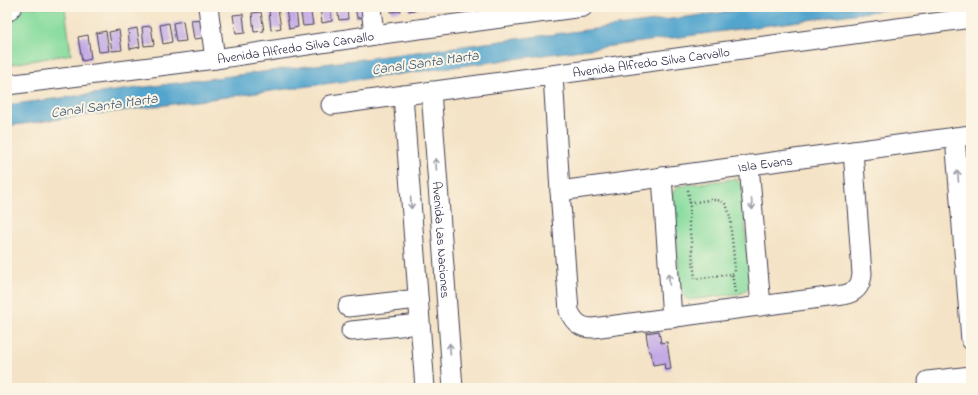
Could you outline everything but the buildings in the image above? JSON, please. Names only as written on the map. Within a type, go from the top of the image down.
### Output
[{"type":"street","points":[[7,12],[12,7]]},
{"type":"street","points":[[208,7],[215,59]]},
{"type":"street","points":[[371,7],[374,35]]},
{"type":"street","name":"Avenida Alfredo Silva Carvallo","points":[[7,85],[215,59],[374,35],[461,15],[583,7]]},
{"type":"street","name":"Avenida Alfredo Silva Carvallo","points":[[331,105],[971,18]]},
{"type":"street","points":[[553,75],[560,191],[570,311],[574,321],[581,326],[593,328],[843,296],[853,292],[860,284],[862,274],[853,151]]},
{"type":"street","name":"Avenida Las Naciones","points":[[431,91],[453,388]]},
{"type":"street","points":[[403,95],[425,388]]},
{"type":"street","points":[[963,136],[971,340]]},
{"type":"street","name":"Isla Evans","points":[[560,191],[963,136]]},
{"type":"street","points":[[749,165],[761,306]]},
{"type":"street","points":[[662,177],[672,318]]},
{"type":"street","points":[[348,307],[418,299]]},
{"type":"street","points":[[351,331],[420,324]]},
{"type":"street","points":[[928,381],[971,376]]},
{"type":"path","points":[[688,185],[690,203],[689,222],[695,279],[732,274]]},
{"type":"path","points":[[690,203],[719,200],[723,202],[728,209],[734,259],[735,272],[732,274],[735,294]]},
{"type":"green space","points":[[20,7],[65,8],[71,54],[7,65],[7,23]]},
{"type":"green space","points":[[971,148],[971,192],[970,192],[966,154]]},
{"type":"green space","points":[[735,179],[742,185],[750,285],[743,293],[689,300],[681,295],[672,194],[678,186]]},
{"type":"water","name":"Canal Santa Marta","points":[[764,7],[906,7],[7,126],[7,105]]}]
